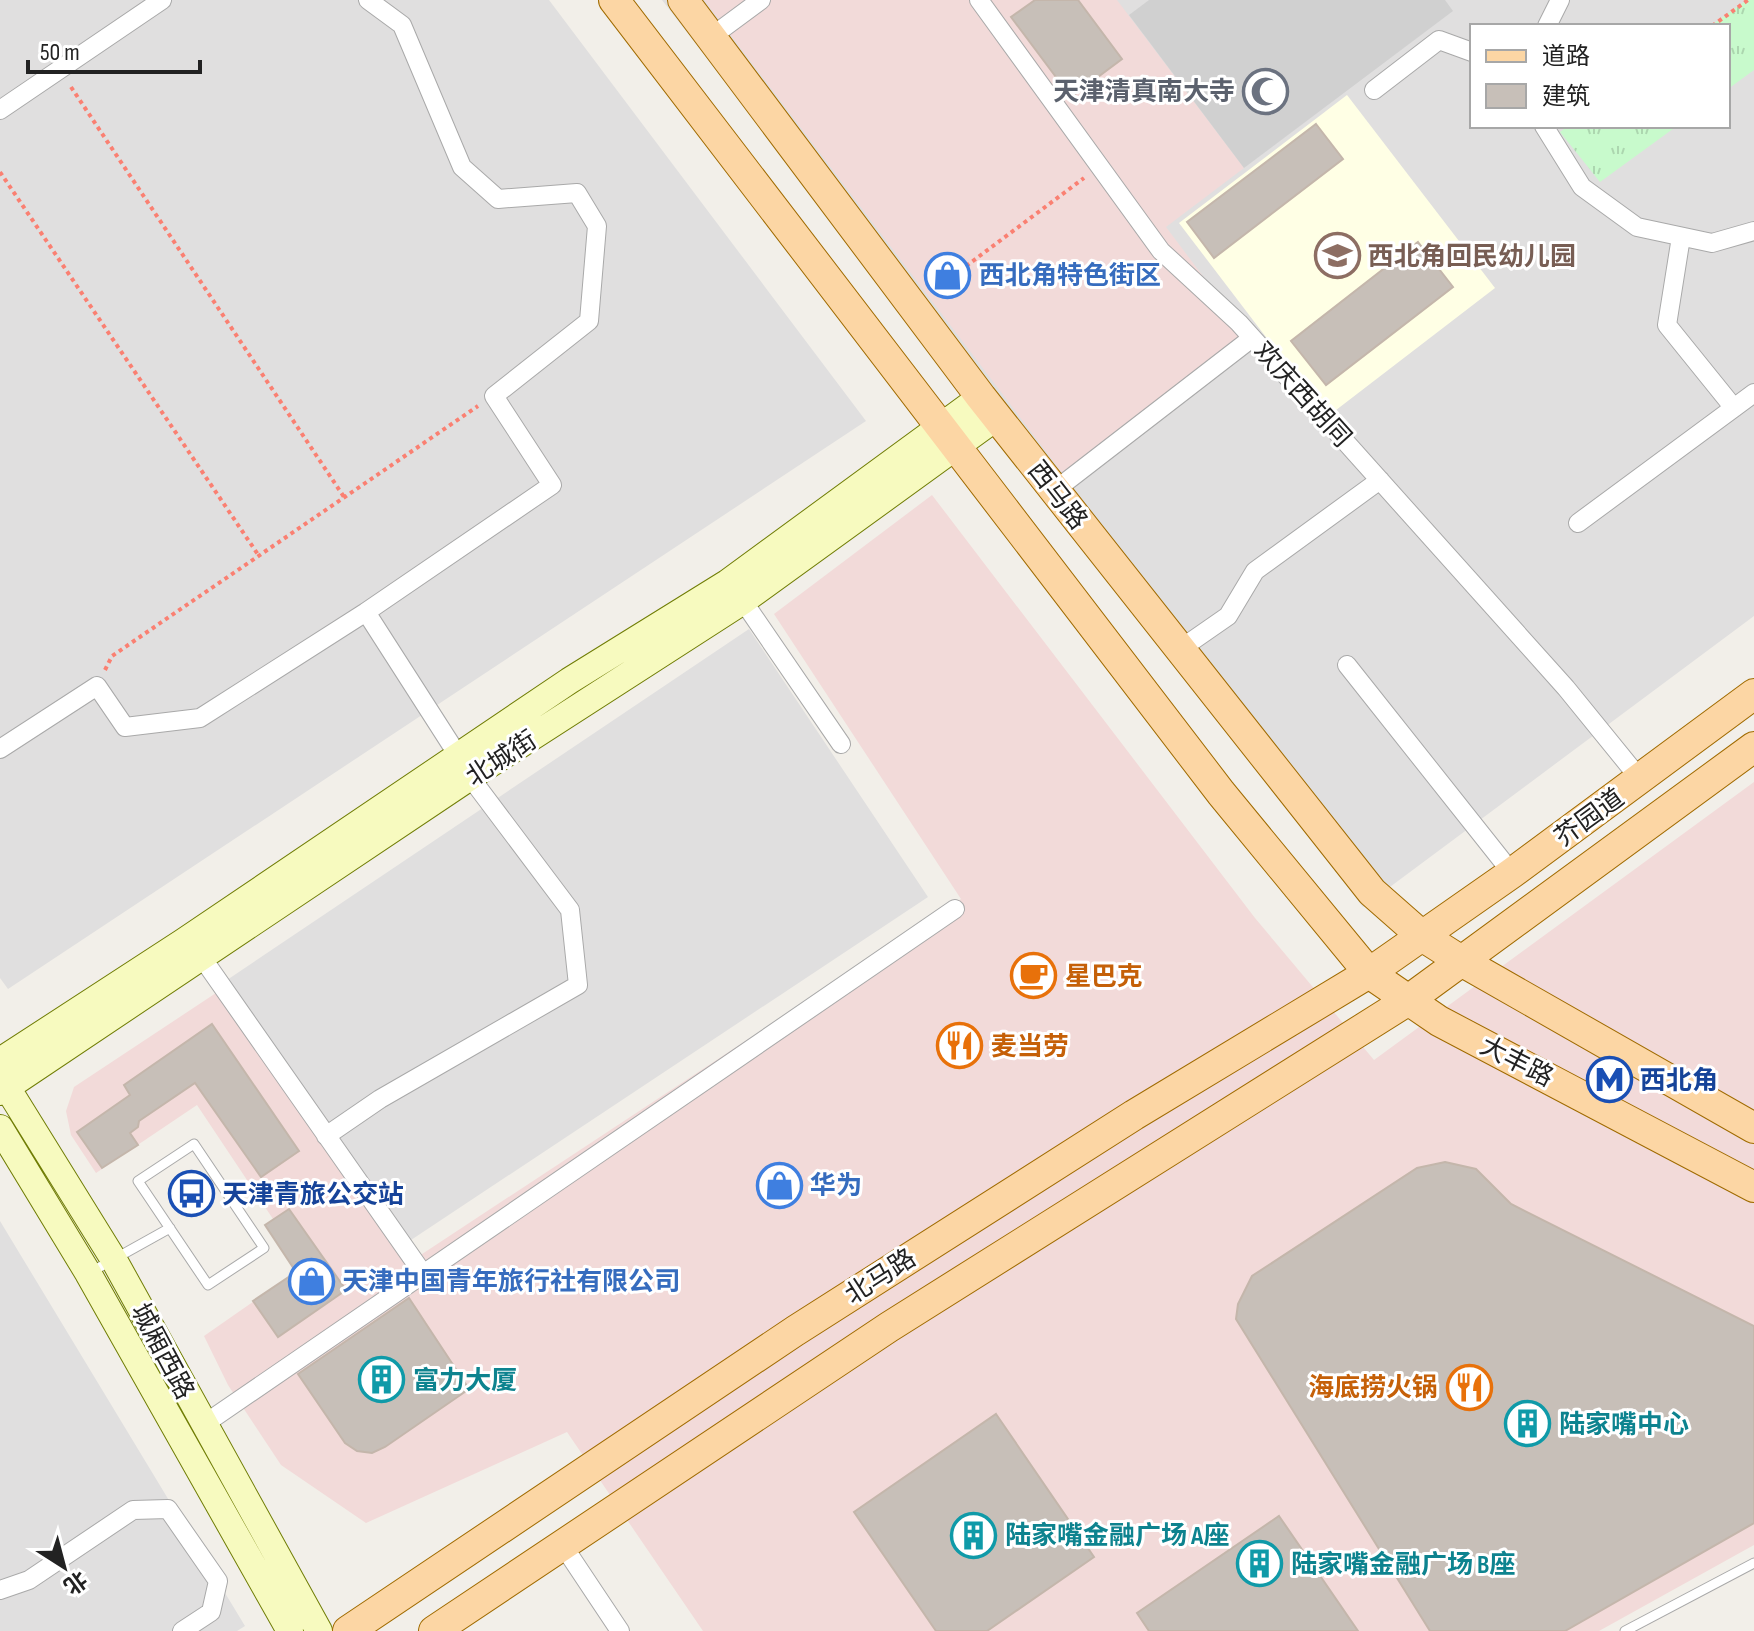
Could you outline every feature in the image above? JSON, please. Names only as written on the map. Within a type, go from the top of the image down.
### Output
[{"type":"main road","name":"西马路","points":[[614,0],[1221,793],[1369,973]]},
{"type":"main road","name":"西马路","points":[[683,0],[989,407],[1353,872],[1422,936],[1463,962]]},
{"type":"main road","name":"芥园道","points":[[1422,936],[1754,694]]},
{"type":"main road","name":"芥园道","points":[[1463,962],[1754,747]]},
{"type":"main road","name":"北马路","points":[[348,1631],[795,1331],[1134,1115],[1369,973],[1422,936]]},
{"type":"main road","name":"北马路","points":[[434,1631],[889,1327],[1407,1001],[1463,962]]},
{"type":"main road","points":[[1463,962],[1754,1128]]},
{"type":"main road","name":"大丰路","points":[[1369,973],[1407,1001],[1754,1187]]},
{"type":"street","points":[[0,110],[162,0]]},
{"type":"street","points":[[2,745],[97,686],[125,727],[200,718],[366,612],[552,485],[494,396],[589,321],[597,226],[577,193],[498,199],[462,167],[402,25],[368,0]]},
{"type":"street","points":[[711,37],[761,0]]},
{"type":"street","name":"欢庆西胡同","points":[[979,0],[1161,251],[1252,338],[1566,688],[1640,779]]},
{"type":"street","points":[[1548,24],[1560,0]]},
{"type":"street","points":[[1374,90],[1439,40],[1470,51]]},
{"type":"street","points":[[1545,128],[1582,187],[1637,227],[1712,243],[1754,231]]},
{"type":"street","points":[[1681,237],[1667,325],[1734,408]]},
{"type":"street","points":[[1054,491],[1252,338]]},
{"type":"street","points":[[1578,523],[1754,393]]},
{"type":"street","name":"北城街","points":[[0,1061],[464,767],[743,601],[989,407]]},
{"type":"street","name":"北城街","points":[[2,1085],[203,959],[464,767],[569,681],[727,583],[949,437]]},
{"type":"street","points":[[1179,650],[1228,616],[1255,571],[1380,480]]},
{"type":"street","points":[[743,601],[841,744]]},
{"type":"street","points":[[326,1136],[380,1099],[578,985],[570,910],[464,767],[366,612]]},
{"type":"street","points":[[1347,665],[1512,873]]},
{"type":"street","points":[[203,1425],[955,909]]},
{"type":"street","points":[[203,959],[424,1275]]},
{"type":"street","name":"城厢西路","points":[[2,1085],[114,1260],[319,1631]]},
{"type":"street","name":"城厢西路","points":[[0,1128],[88,1273],[290,1631]]},
{"type":"street","points":[[0,1590],[29,1580],[133,1510],[168,1509],[218,1581],[211,1612],[182,1631]]},
{"type":"street","points":[[562,1544],[620,1631]]},
{"type":"lane","points":[[194,1144],[264,1248],[208,1285],[170,1228],[138,1181],[194,1144]]},
{"type":"lane","points":[[88,1273],[170,1228]]},
{"type":"lane","points":[[1625,1631],[1754,1563]]},
{"type":"path","points":[[1715,24],[1748,0]]},
{"type":"path","points":[[59,69],[344,497]]},
{"type":"path","points":[[913,306],[1100,167]]},
{"type":"path","points":[[0,172],[259,556]]},
{"type":"path","points":[[97,686],[112,656],[494,396]]},
{"type":"shaded area","points":[[0,0],[549,0],[866,421],[8,989],[0,978]]},
{"type":"shaded area","points":[[662,0],[1754,0],[1754,616],[1363,907]]},
{"type":"shaded area","points":[[704,0],[1117,0],[1244,168],[1166,227],[1247,335],[1063,474]]},
{"type":"shaded area","name":"天津清真南大寺","points":[[1149,0],[1445,0],[1453,11],[1244,168],[1129,15]]},
{"type":"shaded area","name":"西北角回民幼儿园","points":[[1347,95],[1495,288],[1327,417],[1179,223]]},
{"type":"shaded area","name":"西北角","points":[[932,495],[1255,918],[1374,1060],[1754,782],[1754,1545],[1599,1631],[703,1631],[567,1432],[366,1523],[281,1465],[228,1385],[204,1336],[296,1272],[265,1225],[273,1219],[197,1105],[96,1173],[71,1135],[66,1111],[74,1087],[216,993],[410,1262],[961,899],[774,614]]},
{"type":"shaded area","points":[[749,629],[928,897],[411,1240],[227,980]]},
{"type":"shaded area","points":[[0,1221],[245,1626],[237,1631],[0,1631]]},
{"type":"green space","points":[[1747,0],[1754,0],[1754,70],[1730,88],[1730,24],[1713,24]]},
{"type":"green space","points":[[1565,128],[1674,128],[1600,182],[1560,132]]},
{"type":"building","points":[[1035,0],[1078,0],[1122,59],[1071,97],[1011,17]]},
{"type":"building","points":[[1316,124],[1343,159],[1214,258],[1187,222]]},
{"type":"building","points":[[1418,242],[1453,287],[1326,385],[1291,341]]},
{"type":"building","points":[[212,1024],[299,1151],[261,1177],[195,1083],[139,1121],[138,1127],[130,1133],[138,1145],[102,1168],[77,1132],[130,1095],[124,1085]]},
{"type":"building","name":"陆家嘴中心","points":[[1445,1162],[1476,1169],[1511,1204],[1754,1326],[1754,1523],[1565,1631],[1430,1631],[1236,1319],[1238,1304],[1252,1276],[1417,1168]]},
{"type":"building","name":"天津中国青年旅行社有限公司","points":[[289,1209],[346,1290],[278,1337],[253,1301],[296,1272],[265,1225]]},
{"type":"building","name":"富力大厦","points":[[409,1298],[469,1389],[385,1447],[372,1453],[357,1451],[345,1443],[298,1374]]},
{"type":"building","name":"陆家嘴金融广场 A座","points":[[996,1414],[1094,1557],[987,1631],[936,1631],[854,1512]]},
{"type":"building","name":"陆家嘴金融广场 B座","points":[[1279,1516],[1358,1631],[1149,1631],[1137,1613]]},
{"type":"place","name":"天津清真南大寺","points":[[1266,91]]},
{"type":"place","name":"西北角回民幼儿园","points":[[1337,256]]},
{"type":"place","name":"西北角特色街区","points":[[948,275]]},
{"type":"place","name":"星巴克","points":[[1034,976]]},
{"type":"place","name":"麦当劳","points":[[960,1046]]},
{"type":"place","name":"西北角","points":[[1609,1080]]},
{"type":"place","name":"华为","points":[[779,1185]]},
{"type":"place","name":"天津青旅公交站","points":[[191,1194]]},
{"type":"place","name":"天津中国青年旅行社有限公司","points":[[311,1281]]},
{"type":"place","name":"富力大厦","points":[[382,1380]]},
{"type":"place","name":"海底捞火锅","points":[[1469,1387]]},
{"type":"place","name":"陆家嘴中心","points":[[1528,1424]]},
{"type":"place","name":"陆家嘴金融广场 A座","points":[[974,1535]]},
{"type":"place","name":"陆家嘴金融广场 B座","points":[[1260,1564]]}]
